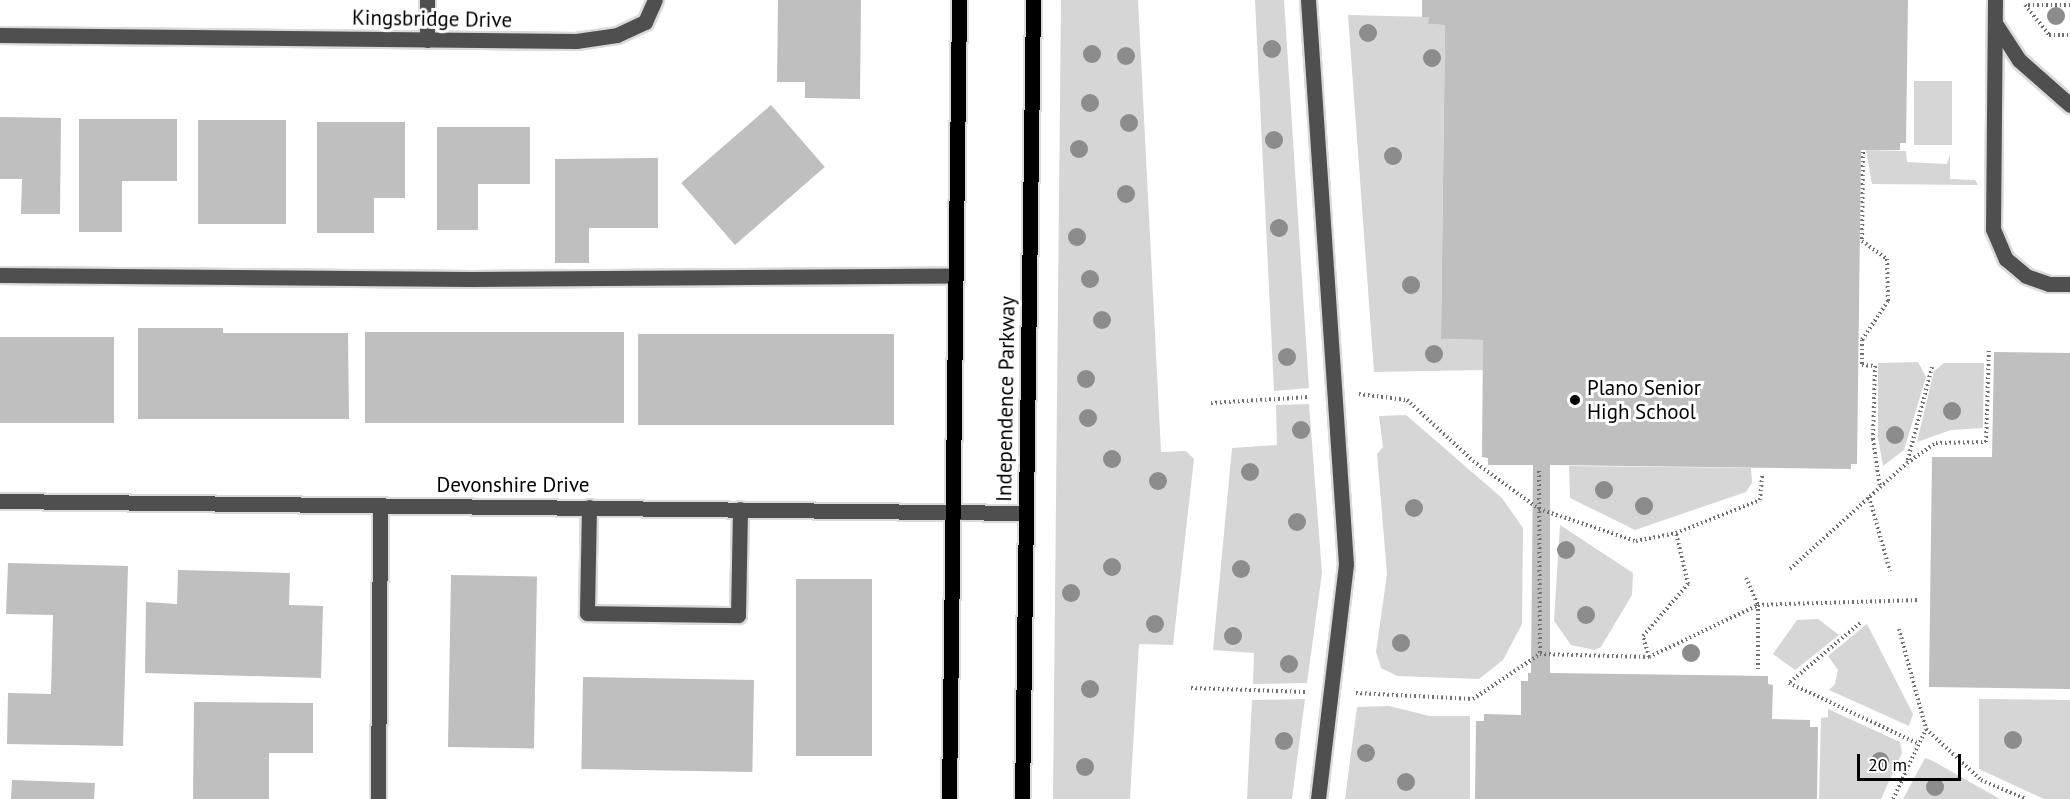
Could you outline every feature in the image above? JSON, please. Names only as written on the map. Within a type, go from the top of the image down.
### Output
[{"type":"main road","points":[[949,799],[950,512],[959,0]]},
{"type":"main road","name":"Independence Parkway","points":[[1022,799],[1034,0]]},
{"type":"street","points":[[427,0],[427,40]]},
{"type":"street","name":"Kingsbridge Drive","points":[[0,34],[576,41],[617,35],[645,22],[655,0]]},
{"type":"street","points":[[1308,0],[1346,564],[1318,799]]},
{"type":"street","points":[[1995,0],[1993,229],[2006,259],[2026,276],[2049,284],[2070,284]]},
{"type":"street","points":[[1995,23],[2019,60],[2070,105]]},
{"type":"street","points":[[0,275],[423,279],[954,276]]},
{"type":"street","name":"Devonshire Drive","points":[[0,501],[1025,513]]},
{"type":"street","points":[[378,799],[380,505]]},
{"type":"street","points":[[590,507],[587,613],[738,615],[740,509]]},
{"type":"path","points":[[2070,5],[2025,5],[2049,34],[2070,35]]},
{"type":"path","points":[[1863,152],[1862,241],[1887,259],[1888,301],[1862,340],[1862,365],[1875,366],[1873,439],[1880,488]]},
{"type":"path","points":[[1790,569],[1907,462],[1936,443],[1986,442],[1989,349]]},
{"type":"path","points":[[1907,462],[1932,367]]},
{"type":"path","points":[[1211,403],[1368,393],[1407,400],[1473,461],[1539,509],[1636,541],[1676,533],[1760,500],[1762,475]]},
{"type":"path","points":[[1539,471],[1540,654]]},
{"type":"path","points":[[1869,497],[1890,571]]},
{"type":"path","points":[[1649,657],[1643,636],[1688,584],[1676,533]]},
{"type":"path","points":[[1746,578],[1758,605],[1758,670]]},
{"type":"path","points":[[1191,688],[1473,699],[1540,654],[1649,657],[1758,605],[1920,600]]},
{"type":"path","points":[[1860,623],[1789,682],[1919,744]]},
{"type":"path","points":[[1899,629],[1926,729],[1981,780],[2026,799]]},
{"type":"path","points":[[1893,799],[1926,729]]},
{"type":"shaded area","points":[[1061,0],[1138,0],[1161,452],[1186,451],[1194,459],[1173,645],[1139,644],[1130,799],[1053,799]]},
{"type":"shaded area","points":[[1255,0],[1284,0],[1309,388],[1274,391]]},
{"type":"shaded area","points":[[1348,15],[1429,17],[1429,24],[1445,25],[1441,339],[1483,340],[1483,370],[1374,372]]},
{"type":"shaded area","points":[[1914,81],[1952,81],[1952,145],[1914,145]]},
{"type":"shaded area","points":[[1866,150],[1906,151],[1907,162],[1947,164],[1950,154],[1950,179],[1975,180],[1978,185],[1872,184]]},
{"type":"shaded area","points":[[1918,362],[1926,377],[1904,450],[1883,466],[1878,438],[1878,363]]},
{"type":"shaded area","points":[[1944,363],[1984,363],[1983,428],[1951,430],[1917,442],[1934,371]]},
{"type":"shaded area","points":[[1309,404],[1322,573],[1307,683],[1253,684],[1254,653],[1213,650],[1232,448],[1277,445],[1276,405]]},
{"type":"shaded area","points":[[1406,415],[1502,498],[1523,528],[1522,624],[1503,660],[1479,679],[1397,676],[1381,668],[1376,652],[1387,574],[1377,454],[1383,447],[1379,416]]},
{"type":"shaded area","points":[[1569,466],[1751,468],[1752,483],[1746,492],[1635,530],[1570,498]]},
{"type":"shaded area","points":[[1560,525],[1633,573],[1632,595],[1601,647],[1595,650],[1571,645],[1554,621]]},
{"type":"shaded area","points":[[1818,619],[1839,635],[1795,670],[1773,654],[1797,620]]},
{"type":"shaded area","points":[[1867,624],[1913,714],[1909,726],[1829,690],[1835,684],[1838,670],[1828,656]]},
{"type":"shaded area","points":[[1305,699],[1292,799],[1247,799],[1252,700]]},
{"type":"shaded area","points":[[1979,699],[2070,700],[2070,799],[2044,799],[1979,769]]},
{"type":"shaded area","points":[[1389,706],[1430,716],[1470,716],[1470,799],[1345,799],[1357,707]]},
{"type":"shaded area","points":[[1828,709],[1900,742],[1902,753],[1881,799],[1819,799],[1821,718],[1828,717]]},
{"type":"shaded area","points":[[1925,758],[1933,761],[2000,799],[1903,799]]},
{"type":"building","points":[[778,0],[861,0],[860,99],[805,98],[805,82],[777,82]]},
{"type":"building","points":[[1422,0],[1908,0],[1906,143],[1900,143],[1900,150],[1861,150],[1857,464],[1851,464],[1851,469],[1550,465],[1550,673],[1768,676],[1768,684],[1773,685],[1772,719],[1810,720],[1810,727],[1818,727],[1817,799],[1475,799],[1476,721],[1484,721],[1484,714],[1521,715],[1521,681],[1528,681],[1528,673],[1531,673],[1533,465],[1488,465],[1488,458],[1482,457],[1483,340],[1441,339],[1445,25],[1428,24],[1429,17],[1422,17]]},
{"type":"building","points":[[771,105],[825,167],[735,245],[681,183]]},
{"type":"building","points":[[0,117],[61,118],[60,214],[21,214],[22,179],[0,179]]},
{"type":"building","points":[[79,119],[177,119],[177,181],[122,181],[122,232],[79,232]]},
{"type":"building","points":[[198,120],[286,120],[286,224],[198,224]]},
{"type":"building","points":[[317,122],[405,122],[405,198],[374,198],[374,233],[317,233]]},
{"type":"building","points":[[437,127],[530,127],[530,184],[478,184],[478,230],[437,230]]},
{"type":"building","points":[[658,158],[658,228],[589,228],[589,263],[555,263],[555,159]]},
{"type":"building","points":[[138,328],[223,328],[223,333],[348,333],[349,419],[138,419]]},
{"type":"building","points":[[365,332],[624,332],[624,423],[365,423]]},
{"type":"building","points":[[638,334],[894,334],[894,425],[638,425]]},
{"type":"building","points":[[0,337],[114,337],[114,423],[0,423]]},
{"type":"building","points":[[1994,352],[2070,353],[2070,689],[1929,687],[1932,457],[1992,457]]},
{"type":"building","points":[[8,563],[128,566],[123,746],[7,744],[8,693],[51,694],[53,615],[6,614]]},
{"type":"building","points":[[178,570],[290,573],[289,605],[323,606],[321,678],[145,673],[146,602],[177,604]]},
{"type":"building","points":[[451,575],[537,577],[534,748],[448,747]]},
{"type":"building","points":[[796,579],[872,579],[872,756],[796,756]]},
{"type":"building","points":[[583,677],[754,680],[752,772],[581,769]]},
{"type":"building","points":[[194,702],[313,703],[313,753],[269,753],[269,799],[193,799]]},
{"type":"building","points":[[12,780],[95,783],[94,799],[11,799]]},
{"type":"place","name":"Plano Senior High School","points":[[1575,400]]}]
